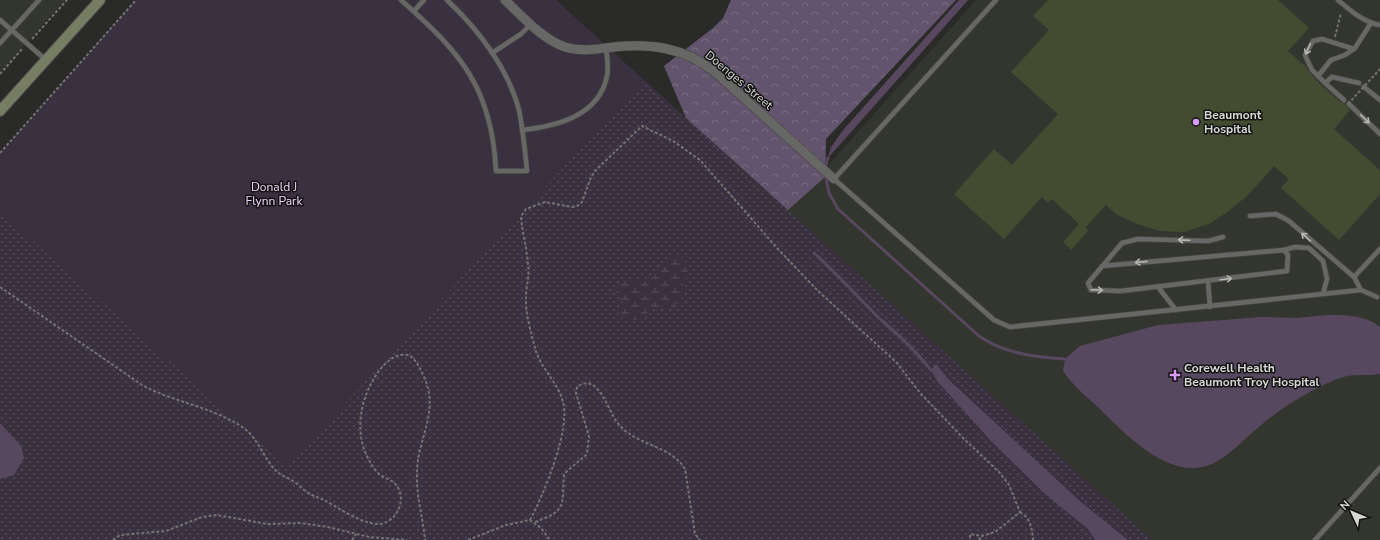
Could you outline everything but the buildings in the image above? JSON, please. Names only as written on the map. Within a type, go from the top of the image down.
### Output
[{"type":"street","points":[[0,111],[100,0]]},
{"type":"street","name":"Doenges Street","points":[[505,0],[544,35],[566,47],[578,49],[636,45],[658,46],[685,54],[701,62],[715,72],[834,179]]},
{"type":"lane","points":[[0,44],[39,0]]},
{"type":"lane","points":[[401,0],[439,34],[457,54],[478,89],[488,110],[494,136],[496,171],[527,171],[519,110],[512,90],[492,53],[474,28],[447,0]]},
{"type":"lane","points":[[414,11],[424,0]]},
{"type":"lane","points":[[996,0],[834,179],[994,320],[1010,327],[1361,290],[1377,298]]},
{"type":"lane","points":[[1338,0],[1357,16],[1371,23],[1380,25]]},
{"type":"lane","points":[[0,20],[46,60]]},
{"type":"lane","points":[[1318,76],[1331,60],[1345,55],[1354,49],[1371,23]]},
{"type":"lane","points":[[492,53],[521,34],[532,24]]},
{"type":"lane","points":[[1354,49],[1322,39],[1312,41],[1305,55],[1307,61],[1318,76],[1380,134]]},
{"type":"lane","points":[[522,130],[551,126],[572,118],[590,106],[602,91],[607,75],[606,48]]},
{"type":"lane","points":[[1325,83],[1332,77],[1359,83]]},
{"type":"lane","points":[[1364,87],[1380,100]]},
{"type":"lane","points":[[1250,216],[1276,214],[1289,222],[1354,277],[1361,290]]},
{"type":"lane","points":[[1223,237],[1208,241],[1138,239],[1122,243],[1088,283],[1091,290],[1121,291],[1287,272],[1288,255],[1284,250]]},
{"type":"lane","points":[[1102,266],[1284,250],[1295,247],[1308,248],[1323,261],[1327,279],[1322,294]]},
{"type":"lane","points":[[1354,277],[1380,249]]},
{"type":"lane","points":[[1208,281],[1210,307]]},
{"type":"lane","points":[[1158,287],[1176,310]]},
{"type":"lane","points":[[1315,540],[1380,468]]},
{"type":"path","points":[[32,38],[67,0]]},
{"type":"path","points":[[0,153],[136,0]]},
{"type":"path","points":[[1334,42],[1341,13]]},
{"type":"path","points":[[0,74],[21,51]]},
{"type":"path","points":[[1347,103],[1380,69]]},
{"type":"path","points":[[530,520],[546,487],[564,427],[565,411],[563,401],[551,376],[538,357],[535,347],[526,303],[529,266],[521,216],[526,210],[545,202],[572,207],[577,206],[582,202],[591,177],[596,170],[642,126],[673,141],[700,160],[778,250],[812,285],[896,362],[921,394],[973,448],[999,472],[1009,485],[1020,512],[1026,516],[1030,522],[1034,540]]},
{"type":"path","points":[[0,287],[142,385],[155,392],[201,406],[223,416],[246,430],[274,469],[295,482],[308,493],[339,510],[369,522],[380,524],[395,517],[399,510],[401,495],[396,484],[378,473],[362,444],[360,430],[362,408],[372,381],[387,362],[398,355],[409,355],[419,367],[430,395],[429,414],[416,471],[417,491],[425,540]]},
{"type":"path","points":[[535,522],[555,514],[560,509],[563,500],[564,474],[587,454],[589,436],[576,393],[577,387],[586,383],[593,385],[598,390],[617,422],[626,432],[671,453],[681,462],[687,476],[695,534],[700,540]]},
{"type":"path","points":[[970,540],[970,534],[982,536],[995,532],[1020,512]]},
{"type":"path","points":[[113,540],[120,535],[166,531],[202,518],[217,515],[267,524],[300,523],[328,527],[369,538],[407,540]]},
{"type":"path","points":[[468,540],[506,525],[530,520],[535,522],[550,540]]},
{"type":"path","points":[[352,540],[356,534]]},
{"type":"path","points":[[978,540],[982,536]]},
{"type":"shaded area","points":[[0,0],[65,0],[0,72]]},
{"type":"shaded area","points":[[959,0],[968,0],[828,158],[831,147],[844,129]]},
{"type":"shaded area","name":"Corewell Health Beaumont Troy Hospital","points":[[976,0],[1380,0],[1380,540],[1152,540],[788,210]]},
{"type":"shaded area","points":[[1328,315],[1362,318],[1380,327],[1380,374],[1347,376],[1313,390],[1289,404],[1268,419],[1225,456],[1212,464],[1197,468],[1181,467],[1166,462],[1151,454],[1124,432],[1081,392],[1063,371],[1065,359],[1080,346],[1158,325],[1262,317],[1296,318]]},
{"type":"shaded area","points":[[936,364],[949,380],[1082,503],[1128,540],[1095,540],[1089,530],[1044,493],[992,442],[938,382],[931,370]]},
{"type":"shaded area","points":[[0,423],[21,446],[24,458],[14,475],[0,479]]},
{"type":"green space","name":"Donald J Flynn Park","points":[[136,0],[556,0],[644,80],[288,465],[0,212],[0,154]]},
{"type":"green space","points":[[731,0],[956,0],[826,139],[825,177],[788,210],[686,118],[664,66],[713,28],[723,18]]},
{"type":"green space","points":[[644,80],[1152,540],[0,540],[0,212],[281,459],[294,458]]},
{"type":"green space","points":[[674,253],[680,255],[688,265],[687,275],[683,284],[685,295],[671,309],[654,308],[637,320],[621,318],[618,313],[622,302],[615,289],[623,281],[652,278]]},
{"type":"waterway","points":[[825,168],[828,158]]},
{"type":"waterway","points":[[825,173],[829,193],[838,209],[979,336],[999,347],[1020,354],[1065,359]]},
{"type":"waterway","points":[[814,253],[879,318],[905,341],[931,370]]},
{"type":"place","name":"Beaumont Hospital","points":[[1196,122]]},
{"type":"place","name":"Corewell Health Beaumont Troy Hospital","points":[[1175,375]]}]
